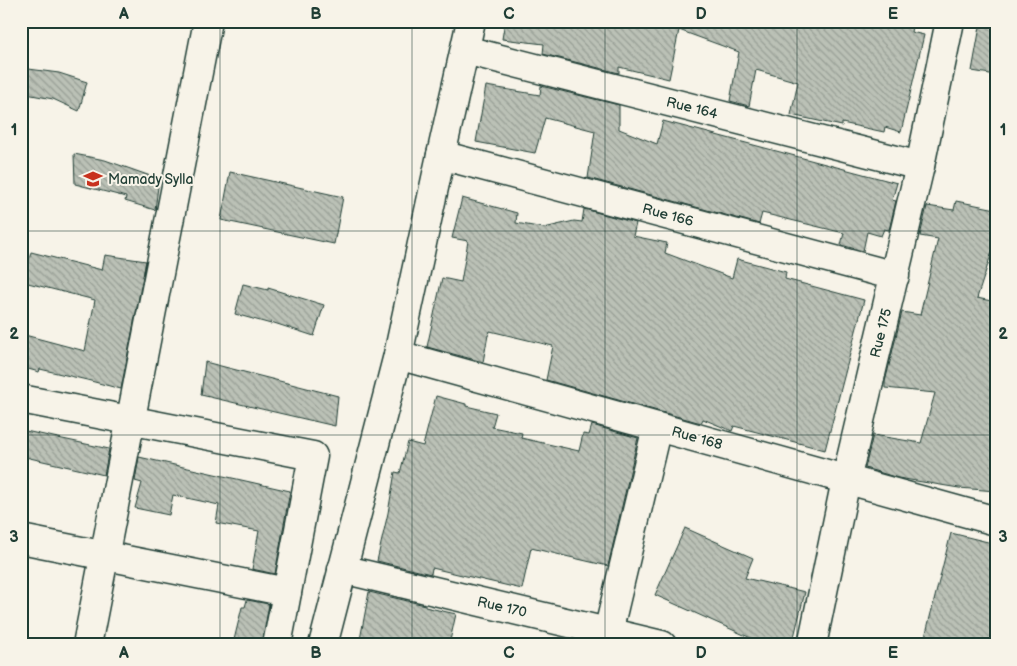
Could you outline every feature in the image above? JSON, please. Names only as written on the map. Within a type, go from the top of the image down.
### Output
[{"type":"street","points":[[87,645],[208,21]]},
{"type":"street","points":[[323,645],[398,355],[471,21]]},
{"type":"street","name":"Rue 175","points":[[812,645],[846,480],[920,166],[950,21]]},
{"type":"street","name":"Rue 164","points":[[465,50],[920,166]]},
{"type":"street","name":"Rue 166","points":[[441,155],[895,276]]},
{"type":"street","name":"Rue 168","points":[[398,355],[996,521]]},
{"type":"street","points":[[21,398],[313,456],[277,645]]},
{"type":"street","points":[[607,638],[657,428]]},
{"type":"street","points":[[21,539],[287,592]]},
{"type":"street","name":"Rue 170","points":[[342,569],[607,638],[662,645]]},
{"type":"building","points":[[505,21],[561,26],[562,21],[913,21],[911,32],[924,35],[901,132],[885,127],[884,132],[842,123],[842,126],[791,115],[798,82],[756,70],[749,106],[730,101],[739,52],[679,30],[669,79],[619,67],[619,73],[543,54],[544,44],[502,39]]},
{"type":"building","points":[[981,21],[996,21],[996,75],[972,71]]},
{"type":"building","points":[[21,68],[59,73],[87,82],[79,111],[53,99],[21,93]]},
{"type":"building","points":[[486,86],[540,95],[541,86],[619,105],[619,129],[657,144],[663,121],[897,183],[892,200],[896,201],[889,230],[884,229],[881,236],[867,232],[863,251],[841,245],[844,233],[762,213],[759,224],[588,178],[595,131],[545,118],[535,153],[476,142]]},
{"type":"building","points":[[74,154],[105,160],[159,179],[155,210],[125,201],[126,197],[75,184]]},
{"type":"building","points":[[230,172],[343,197],[334,244],[221,220]]},
{"type":"building","points":[[462,198],[517,213],[516,223],[544,228],[574,221],[582,222],[584,209],[636,223],[633,236],[667,243],[665,253],[732,278],[737,259],[786,272],[785,279],[864,300],[825,450],[734,426],[732,431],[703,419],[701,423],[546,380],[553,346],[490,331],[483,362],[427,347],[442,278],[461,282],[468,241],[452,238]]},
{"type":"building","points":[[956,201],[996,209],[996,253],[992,252],[977,298],[996,302],[996,491],[959,488],[898,478],[865,468],[873,435],[921,443],[935,393],[885,388],[885,382],[902,312],[920,315],[938,239],[920,236],[927,206],[954,210]]},
{"type":"building","points":[[31,252],[102,270],[105,255],[146,261],[121,389],[40,369],[39,372],[21,367],[21,334],[85,351],[95,300],[24,282]]},
{"type":"building","points":[[243,284],[268,290],[268,288],[324,305],[314,336],[271,322],[271,324],[235,314]]},
{"type":"building","points":[[205,362],[338,396],[335,426],[201,395]]},
{"type":"building","points":[[436,396],[496,413],[492,427],[522,433],[521,438],[579,451],[583,434],[589,435],[592,425],[638,438],[608,566],[531,548],[522,589],[432,568],[431,574],[377,561],[395,472],[400,473],[408,442],[423,446]]},
{"type":"building","points":[[21,430],[109,449],[104,475],[21,456]]},
{"type":"building","points":[[139,457],[290,491],[275,574],[252,569],[259,531],[216,523],[219,505],[173,495],[169,515],[135,508],[142,483],[135,481]]},
{"type":"building","points":[[685,528],[753,558],[745,578],[805,592],[792,645],[751,645],[753,639],[655,595]]},
{"type":"building","points":[[951,533],[996,544],[996,645],[923,645]]},
{"type":"building","points":[[369,592],[456,614],[449,645],[359,645]]},
{"type":"building","points":[[247,600],[269,604],[262,645],[234,640],[242,607],[245,607]]},
{"type":"place","name":"Mamady Sylla","points":[[93,179]]}]
